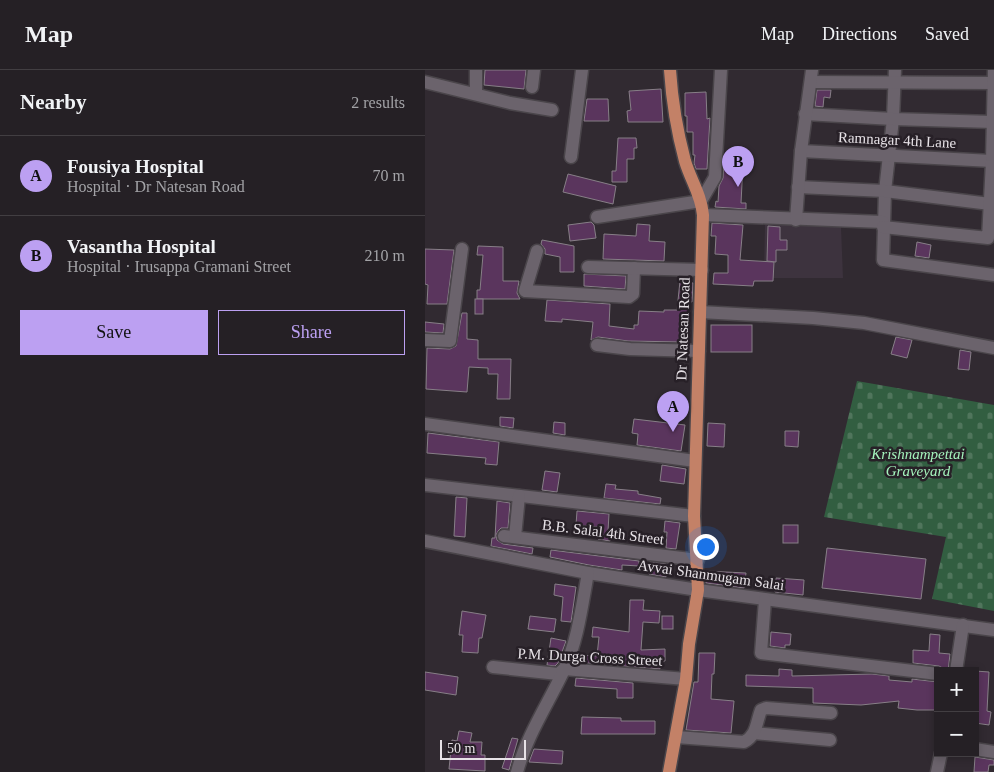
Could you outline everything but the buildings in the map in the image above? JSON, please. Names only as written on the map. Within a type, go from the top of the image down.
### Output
[{"type":"main road","name":"Dr Natesan Road","points":[[669,772],[686,679],[689,644],[698,590],[698,560],[694,516],[703,215],[701,201],[686,163],[673,103],[670,70]]},
{"type":"street","points":[[476,70],[476,94]]},
{"type":"street","points":[[531,88],[534,70]]},
{"type":"street","points":[[571,157],[582,70]]},
{"type":"street","points":[[597,217],[701,201],[715,177],[721,70]]},
{"type":"street","points":[[703,215],[796,220],[883,224],[989,238],[994,76],[812,76],[805,114],[796,220]]},
{"type":"street","points":[[895,76],[893,119],[885,191],[883,260],[994,275]]},
{"type":"street","points":[[425,82],[510,103],[552,110]]},
{"type":"street","points":[[805,114],[993,122]]},
{"type":"street","name":"Ramnagar 4th Lane","points":[[801,151],[992,161]]},
{"type":"street","points":[[798,187],[885,191],[990,204]]},
{"type":"street","points":[[425,340],[450,341],[462,249]]},
{"type":"street","points":[[537,251],[525,291],[629,297],[633,294],[634,268]]},
{"type":"street","points":[[588,267],[702,270]]},
{"type":"street","points":[[700,312],[813,318],[864,323],[994,348]]},
{"type":"street","points":[[597,346],[630,350],[699,351]]},
{"type":"street","points":[[425,424],[695,461]]},
{"type":"street","points":[[425,485],[694,516]]},
{"type":"street","name":"B.B. Salal 4th Street","points":[[519,496],[509,536],[698,560]]},
{"type":"street","name":"Avvai Shanmugam Salai","points":[[425,541],[588,573],[765,600],[994,630]]},
{"type":"street","points":[[517,772],[539,715],[565,669],[576,633],[588,573]]},
{"type":"street","points":[[765,600],[761,653],[934,674]]},
{"type":"street","points":[[956,667],[963,625]]},
{"type":"street","name":"P.M. Durga Cross Street","points":[[493,667],[558,674],[565,669],[686,679]]},
{"type":"street","points":[[675,737],[744,742],[755,734],[761,710],[766,708],[831,713]]},
{"type":"street","points":[[755,734],[831,740]]},
{"type":"street","points":[[979,750],[994,752]]},
{"type":"street","points":[[937,772],[940,757]]},
{"type":"shaded area","points":[[765,221],[841,227],[843,278],[764,278]]},
{"type":"green space","name":"Krishnampettai Graveyard","points":[[857,381],[994,405],[994,611],[932,599],[946,537],[824,517]]},
{"type":"place","name":"Vasantha Hospital","points":[[738,187]]},
{"type":"place","name":"Fousiya Hospital","points":[[673,432]]}]
